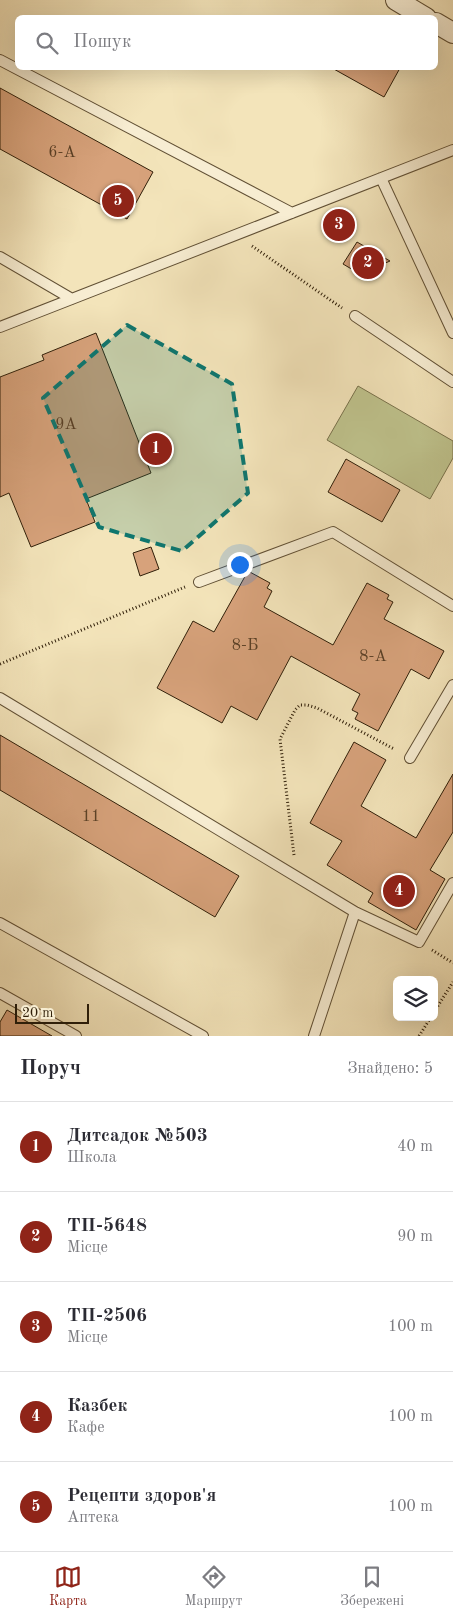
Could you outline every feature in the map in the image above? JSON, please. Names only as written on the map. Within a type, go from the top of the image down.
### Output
[{"type":"street","points":[[396,0],[421,15]]},
{"type":"street","points":[[438,24],[453,33]]},
{"type":"lane","points":[[0,60],[15,68]]},
{"type":"lane","points":[[19,70],[292,213]]},
{"type":"lane","points":[[0,327],[453,150]]},
{"type":"lane","points":[[381,178],[453,332]]},
{"type":"lane","points":[[0,258],[72,299]]},
{"type":"lane","points":[[355,316],[453,382]]},
{"type":"lane","points":[[199,582],[333,532],[453,606]]},
{"type":"lane","points":[[410,758],[453,685]]},
{"type":"lane","points":[[0,698],[355,912],[419,942],[453,883]]},
{"type":"lane","points":[[314,1036],[355,912]]},
{"type":"lane","points":[[0,923],[203,1036]]},
{"type":"lane","points":[[0,993],[76,1036]]},
{"type":"path","points":[[235,234],[355,316]]},
{"type":"path","points":[[0,664],[199,582]]},
{"type":"path","points":[[297,877],[280,739],[295,710],[300,705],[317,708],[410,758]]},
{"type":"path","points":[[419,942],[453,963]]},
{"type":"path","points":[[438,1006],[453,982]]},
{"type":"path","points":[[419,1036],[428,1021]]},
{"type":"highlighted area","points":[[127,325],[232,384],[248,493],[182,551],[99,527],[43,398]]},
{"type":"green space","points":[[358,386],[453,441],[453,458],[430,499],[327,440]]},
{"type":"building","points":[[336,70],[399,70],[384,97]]},
{"type":"building","points":[[0,88],[153,172],[127,219],[0,149]]},
{"type":"building","points":[[357,242],[390,261],[360,274],[343,264]]},
{"type":"building","points":[[96,333],[151,473],[86,499],[95,522],[31,547],[9,493],[0,497],[0,377],[44,360],[42,355]]},
{"type":"building","points":[[346,459],[400,490],[382,522],[328,492]]},
{"type":"building","points":[[151,547],[159,569],[140,576],[133,553]]},
{"type":"building","points":[[248,571],[270,583],[267,588],[272,591],[264,607],[333,645],[367,583],[389,595],[387,599],[393,602],[384,619],[444,651],[429,679],[411,669],[378,731],[355,719],[358,713],[352,710],[360,694],[291,656],[257,720],[231,706],[222,723],[157,688],[193,621],[214,632]]},
{"type":"building","points":[[0,735],[239,876],[215,917],[0,790]]},
{"type":"building","points":[[354,742],[386,760],[361,806],[416,838],[453,774],[453,832],[430,870],[445,879],[416,930],[368,902],[373,893],[327,865],[342,841],[310,823]]},
{"type":"building","points":[[7,1010],[52,1036],[0,1036],[0,1022]]},
{"type":"place","name":"Рецепти здоров'я","points":[[118,201]]},
{"type":"place","name":"ТП-2506","points":[[339,225]]},
{"type":"place","name":"ТП-5648","points":[[368,263]]},
{"type":"place","name":"Дитсадок №503","points":[[156,449]]},
{"type":"place","name":"Казбек","points":[[399,891]]}]
